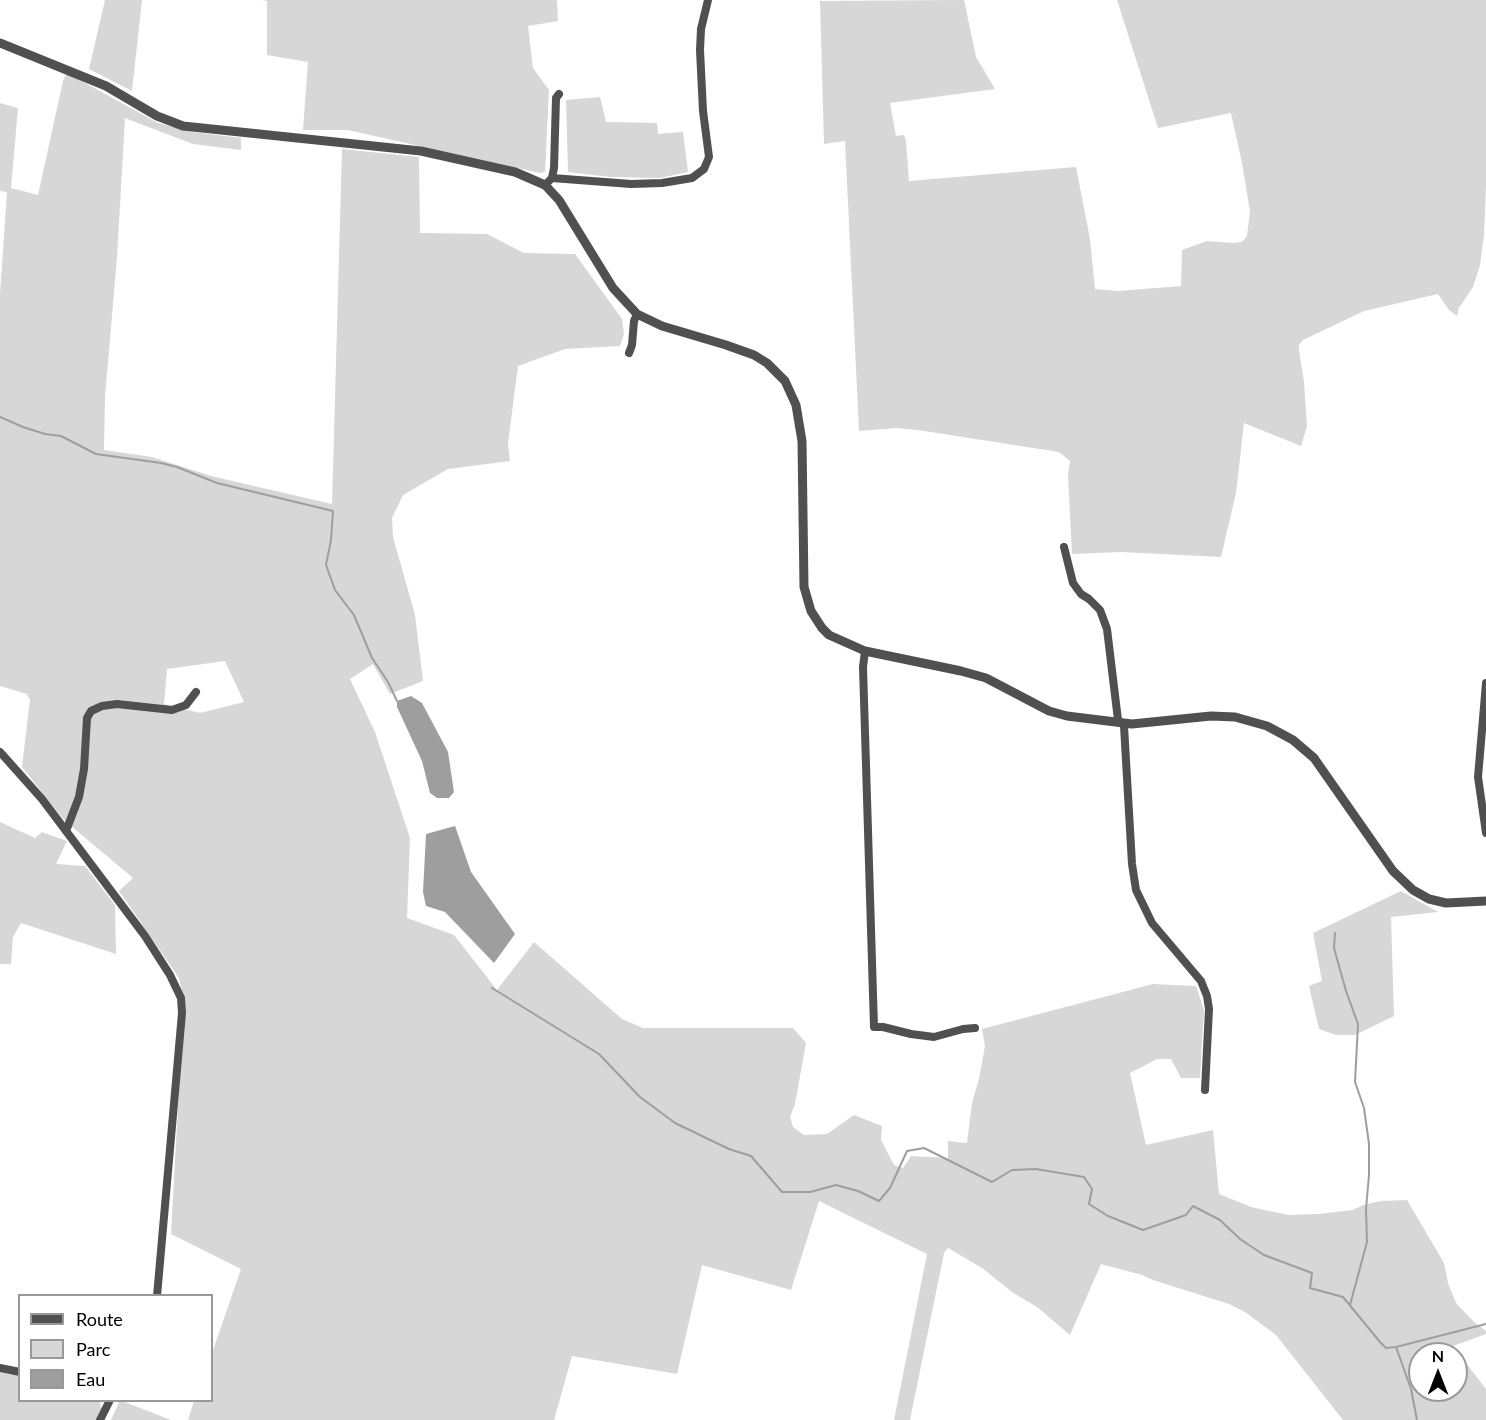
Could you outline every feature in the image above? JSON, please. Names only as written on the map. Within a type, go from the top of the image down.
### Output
[{"type":"street","points":[[0,42],[106,86],[157,116],[183,126],[421,151],[515,172],[548,182],[662,183],[692,178],[704,169],[709,157],[703,111],[700,50],[701,29],[708,0]]},
{"type":"street","points":[[548,182],[554,168],[556,98],[559,94]]},
{"type":"street","points":[[548,182],[613,288],[637,314],[662,326],[754,355],[767,363],[785,381],[796,405],[802,434],[803,579],[807,602],[815,620],[830,635],[864,651],[973,674],[999,683],[1058,714],[1122,723],[1210,716],[1235,717],[1257,722],[1282,733],[1314,758],[1406,885],[1422,896],[1437,901],[1458,903],[1486,901]]},
{"type":"street","points":[[629,353],[637,314]]},
{"type":"street","points":[[1064,547],[1077,589],[1089,598],[1103,615],[1118,720],[1124,726],[1132,864],[1136,890],[1152,923],[1201,981],[1207,996],[1209,1009],[1205,1090]]},
{"type":"street","points":[[864,651],[862,667],[874,1027],[884,1027],[911,1035],[934,1037],[975,1028]]},
{"type":"street","points":[[1486,683],[1478,777],[1486,833]]},
{"type":"street","points":[[66,831],[79,797],[84,769],[87,718],[91,711],[102,706],[117,704],[172,710],[186,705],[196,692]]},
{"type":"street","points":[[0,752],[42,799],[145,936],[170,975],[181,998],[182,1013],[157,1294]]},
{"type":"street","points":[[0,1368],[18,1372]]},
{"type":"street","points":[[100,1420],[109,1402]]},
{"type":"green space","points":[[105,0],[142,0],[132,91],[89,69]]},
{"type":"green space","points":[[262,0],[557,0],[558,21],[528,26],[533,68],[549,90],[545,172],[540,173],[348,130],[303,130],[308,62],[267,55],[267,1]]},
{"type":"green space","points":[[964,0],[976,57],[995,89],[890,103],[896,136],[904,135],[906,141],[909,181],[1076,167],[1090,239],[1095,289],[1118,291],[1181,286],[1182,250],[1207,241],[1242,242],[1247,236],[1250,211],[1231,113],[1158,128],[1117,0],[1486,0],[1484,235],[1480,265],[1473,287],[1459,308],[1457,316],[1449,310],[1438,294],[1364,311],[1303,340],[1299,345],[1299,351],[1307,426],[1301,446],[1244,423],[1236,493],[1221,557],[1121,552],[1072,554],[1068,476],[1070,461],[1059,452],[918,430],[896,428],[859,431],[845,141],[824,144],[820,1]]},
{"type":"green space","points":[[67,73],[158,123],[193,132],[241,138],[241,150],[193,144],[125,118],[117,257],[105,397],[104,450],[152,457],[211,476],[332,504],[342,149],[419,157],[420,233],[487,234],[524,253],[575,254],[622,319],[624,334],[620,346],[565,349],[518,366],[508,443],[510,461],[448,469],[403,495],[392,518],[393,537],[415,615],[423,681],[390,694],[373,664],[350,679],[375,732],[410,838],[407,918],[454,935],[497,990],[534,942],[622,1019],[643,1028],[793,1028],[806,1043],[795,1104],[790,1117],[793,1127],[804,1135],[827,1134],[854,1115],[882,1126],[881,1140],[894,1165],[903,1168],[911,1156],[948,1158],[948,1141],[967,1143],[972,1103],[985,1046],[982,1029],[1153,984],[1196,986],[1204,1010],[1200,1078],[1181,1078],[1171,1059],[1157,1059],[1130,1073],[1146,1145],[1213,1130],[1219,1194],[1251,1207],[1288,1215],[1353,1210],[1381,1201],[1407,1200],[1444,1263],[1448,1283],[1456,1303],[1486,1331],[1486,1334],[1464,1342],[1408,1342],[1408,1402],[1468,1402],[1468,1366],[1486,1389],[1486,1420],[1343,1420],[1276,1335],[1245,1312],[1229,1304],[1142,1275],[1101,1264],[1070,1335],[1037,1307],[1012,1292],[982,1268],[948,1248],[944,1253],[910,1420],[894,1420],[927,1254],[819,1201],[791,1290],[702,1265],[677,1374],[572,1356],[554,1420],[188,1420],[194,1402],[213,1402],[213,1350],[241,1269],[171,1234],[184,1000],[179,978],[119,891],[133,878],[64,820],[22,767],[30,700],[27,694],[0,686],[0,294],[7,192],[0,191],[0,103],[18,108],[11,188],[38,195],[63,81]],"holes":[[[225,661],[244,702],[200,713],[164,704],[167,669]]]},
{"type":"green space","points":[[600,97],[606,122],[657,123],[658,134],[683,132],[688,172],[660,178],[610,177],[568,172],[566,100]]},
{"type":"green space","points":[[0,822],[35,838],[42,832],[67,841],[56,864],[85,866],[115,905],[116,954],[21,923],[13,937],[11,964],[0,964]]},
{"type":"green space","points":[[1401,891],[1438,912],[1391,917],[1394,1016],[1355,1035],[1336,1035],[1319,1029],[1309,986],[1322,981],[1313,933]]},
{"type":"green space","points":[[0,1371],[18,1376],[18,1402],[100,1402],[101,1409],[96,1420],[0,1420]]},
{"type":"green space","points":[[119,1402],[125,1402],[171,1420],[111,1420]]},
{"type":"water","points":[[411,696],[422,703],[448,752],[454,792],[449,798],[437,798],[430,793],[422,761],[397,707],[397,701]]},
{"type":"water","points":[[455,826],[471,872],[515,934],[494,963],[445,912],[426,906],[423,892],[426,834]]},
{"type":"waterway","points":[[0,417],[45,434],[61,436],[96,454],[161,463],[217,483],[333,511],[326,565],[335,590],[354,615],[372,658],[397,701]]},
{"type":"waterway","points":[[1335,933],[1334,948],[1358,1024],[1355,1082],[1364,1108],[1369,1144],[1367,1242],[1350,1305]]},
{"type":"waterway","points":[[492,988],[599,1054],[640,1097],[675,1123],[729,1149],[751,1156],[782,1192],[810,1192],[836,1185],[858,1191],[879,1201],[890,1188],[907,1151],[924,1148],[992,1182],[1012,1170],[1036,1169],[1084,1177],[1092,1189],[1089,1204],[1108,1216],[1143,1230],[1186,1215],[1193,1206],[1220,1220],[1240,1239],[1264,1255],[1312,1273],[1310,1288],[1343,1297],[1386,1348],[1396,1347],[1411,1389],[1417,1420]]},
{"type":"waterway","points":[[1396,1347],[1486,1324]]}]
